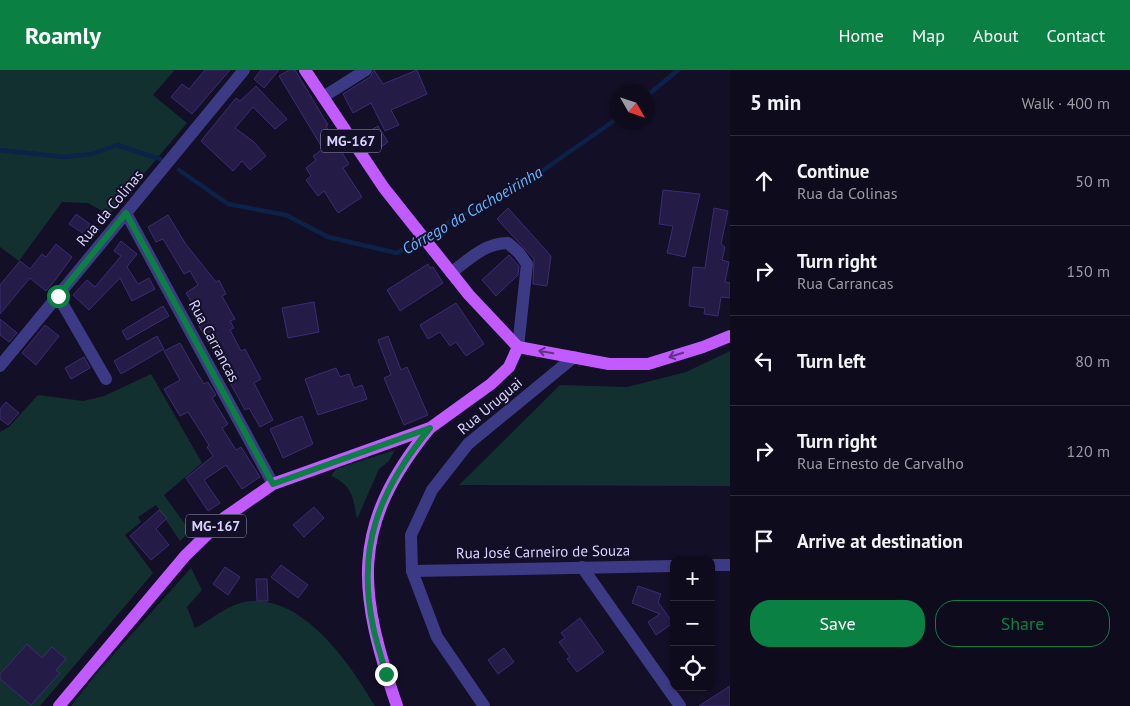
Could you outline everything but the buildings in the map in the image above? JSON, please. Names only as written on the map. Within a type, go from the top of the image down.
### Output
[{"type":"main road","name":"MG-167","points":[[59,706],[185,556],[224,518],[273,484],[430,428],[491,384],[508,367],[518,347],[451,273],[401,209],[360,154],[305,70]]},
{"type":"main road","points":[[518,347],[609,364],[648,364],[703,347],[730,336]]},
{"type":"main road","points":[[397,706],[372,626],[368,591],[369,543],[378,514],[396,474],[430,428]]},
{"type":"street","name":"Rua da Colinas","points":[[0,366],[244,70]]},
{"type":"street","points":[[322,97],[366,70]]},
{"type":"street","name":"Rua Carrancas","points":[[126,213],[273,484]]},
{"type":"street","points":[[451,273],[484,248],[497,243],[508,243],[520,253],[527,264],[518,347]]},
{"type":"street","points":[[58,296],[106,378]]},
{"type":"street","name":"Rua Uruguai","points":[[484,706],[437,637],[412,571],[411,535],[432,490],[468,444],[574,357]]},
{"type":"street","points":[[715,565],[730,565]]},
{"type":"street","name":"Rua José Carneiro de Souza","points":[[412,571],[670,566]]},
{"type":"street","points":[[582,567],[680,706]]},
{"type":"green space","points":[[0,70],[172,70],[174,71],[153,95],[187,123],[109,215],[88,203],[62,202],[19,261],[0,247]]},
{"type":"green space","points":[[730,351],[730,486],[459,485],[560,385],[627,387],[686,372]]},
{"type":"green space","points":[[151,374],[202,463],[164,495],[190,531],[180,541],[156,505],[138,517],[141,522],[125,535],[153,573],[40,706],[0,706],[0,432],[9,427],[38,395],[83,401],[104,396]]},
{"type":"green space","points":[[395,450],[389,461],[379,469],[357,519],[348,488],[331,476],[336,469]]},
{"type":"green space","points":[[191,568],[202,590],[187,607],[195,628],[230,607],[245,602],[272,603],[291,611],[325,637],[340,654],[375,706],[71,706],[96,674]]},
{"type":"waterway","name":"Córrego da Cachoeirinha","points":[[655,89],[678,70]]},
{"type":"waterway","name":"Córrego da Cachoeirinha","points":[[179,170],[228,204],[286,215],[328,237],[397,253],[442,226],[522,185],[610,124]]},
{"type":"waterway","name":"Córrego da Cachoeirinha","points":[[0,150],[64,157],[92,154],[117,145],[160,159]]},
{"type":"route","points":[[58,296],[126,213],[273,484],[430,428],[407,456],[389,486],[369,543],[368,591],[372,626],[386,674]]}]
